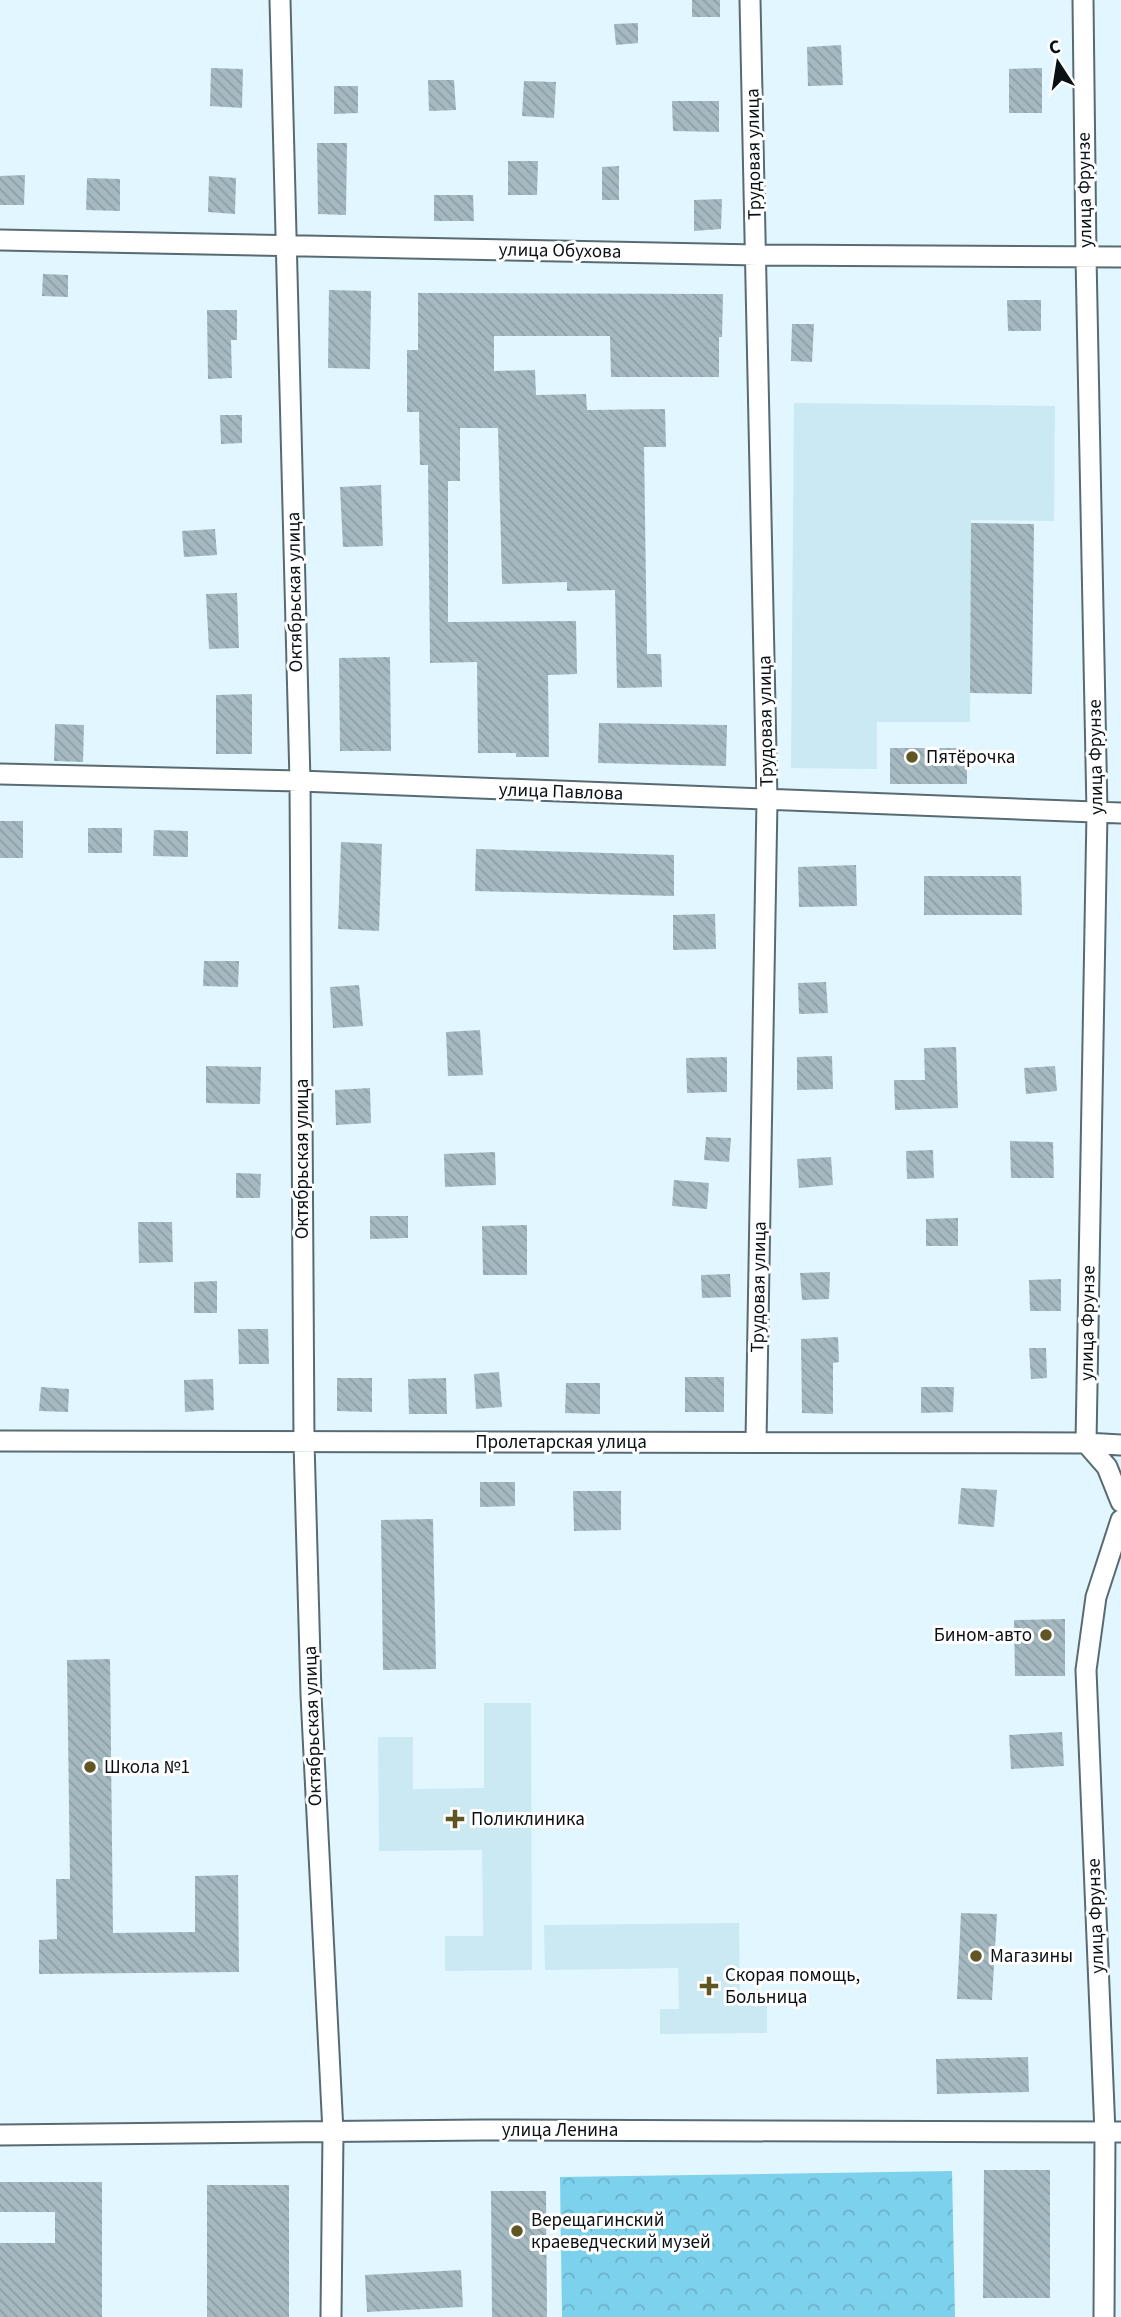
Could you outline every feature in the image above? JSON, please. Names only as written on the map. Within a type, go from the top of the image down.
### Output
[{"type":"street","name":"Октябрьская улица","points":[[280,0],[300,781],[304,1442],[311,1695],[333,2132],[331,2317]]},
{"type":"street","name":"Трудовая улица","points":[[750,0],[767,800],[756,1441]]},
{"type":"street","name":"улица Фрунзе","points":[[1083,0],[1097,812],[1086,1443]]},
{"type":"street","name":"улица Обухова","points":[[0,240],[757,255],[1121,257]]},
{"type":"street","name":"улица Павлова","points":[[0,774],[300,781],[1121,813]]},
{"type":"street","name":"Пролетарская улица","points":[[0,1441],[756,1441],[1121,1445]]},
{"type":"street","points":[[1086,1443],[1107,1466],[1121,1502]]},
{"type":"street","name":"улица Фрунзе","points":[[1104,2317],[1113,2132],[1086,1670],[1096,1597],[1121,1520]]},
{"type":"street","name":"улица Ленина","points":[[0,2135],[510,2130],[1113,2132]]},
{"type":"shaded area","points":[[794,403],[1055,406],[1054,521],[971,520],[970,722],[877,722],[877,769],[791,768]]},
{"type":"shaded area","name":"Поликлиника","points":[[484,1703],[531,1703],[532,1970],[445,1971],[445,1936],[483,1936],[482,1850],[379,1851],[378,1737],[413,1737],[413,1789],[484,1788]]},
{"type":"shaded area","name":"Скорая помощь, Больница","points":[[739,1923],[740,2003],[767,2003],[767,2033],[660,2034],[660,2009],[679,2009],[678,1968],[545,1970],[544,1925]]},
{"type":"green space","points":[[952,2171],[955,2317],[562,2317],[560,2177]]},
{"type":"building","points":[[692,0],[720,0],[720,17],[692,17]]},
{"type":"building","points":[[638,23],[638,43],[616,45],[614,24]]},
{"type":"building","points":[[841,45],[843,85],[808,86],[807,47]]},
{"type":"building","points":[[211,68],[243,69],[242,108],[210,106]]},
{"type":"building","points":[[1042,68],[1042,113],[1009,113],[1009,69]]},
{"type":"building","points":[[428,80],[454,80],[456,110],[429,111]]},
{"type":"building","points":[[524,81],[556,82],[554,118],[522,116]]},
{"type":"building","points":[[334,86],[358,86],[358,113],[334,114]]},
{"type":"building","points":[[672,101],[719,101],[719,132],[673,131]]},
{"type":"building","points":[[317,143],[347,143],[346,215],[318,214]]},
{"type":"building","points":[[508,161],[538,161],[537,195],[508,195]]},
{"type":"building","points":[[619,166],[619,200],[602,200],[602,167]]},
{"type":"building","points":[[25,175],[24,205],[0,205],[0,176]]},
{"type":"building","points":[[209,176],[236,178],[235,214],[208,212]]},
{"type":"building","points":[[87,178],[120,179],[120,211],[86,210]]},
{"type":"building","points":[[434,195],[473,195],[474,221],[434,221]]},
{"type":"building","points":[[722,199],[721,229],[694,231],[694,200]]},
{"type":"building","points":[[43,274],[68,275],[68,297],[42,296]]},
{"type":"building","points":[[329,290],[371,291],[370,369],[328,368]]},
{"type":"building","points":[[418,293],[723,294],[719,377],[611,377],[610,336],[494,336],[494,371],[535,370],[536,395],[586,394],[587,410],[665,409],[666,447],[644,447],[647,654],[661,654],[662,687],[617,688],[615,590],[567,591],[567,582],[502,584],[498,428],[460,428],[460,481],[448,481],[448,622],[576,621],[577,674],[548,675],[549,757],[516,757],[516,753],[478,753],[477,662],[430,663],[428,465],[420,465],[419,412],[407,412],[407,350],[418,350]]},
{"type":"building","points":[[1007,300],[1041,300],[1041,331],[1008,331]]},
{"type":"building","points":[[207,310],[237,310],[237,340],[231,340],[232,378],[208,379]]},
{"type":"building","points":[[792,324],[814,324],[812,362],[791,361]]},
{"type":"building","points":[[220,415],[242,415],[242,443],[221,444]]},
{"type":"building","points":[[381,485],[383,546],[343,547],[340,487]]},
{"type":"building","points":[[971,523],[1034,524],[1032,694],[970,693]]},
{"type":"building","points":[[215,529],[217,555],[184,557],[182,531]]},
{"type":"building","points":[[237,593],[239,648],[209,649],[206,594]]},
{"type":"building","points":[[390,657],[391,751],[340,751],[339,658]]},
{"type":"building","points":[[252,694],[252,754],[216,754],[216,695]]},
{"type":"building","points":[[599,723],[727,725],[726,766],[598,763]]},
{"type":"building","points":[[55,724],[84,725],[83,762],[54,761]]},
{"type":"building","points":[[890,748],[967,748],[967,784],[890,784]]},
{"type":"building","points":[[0,821],[23,821],[23,858],[0,858]]},
{"type":"building","points":[[88,828],[122,828],[122,853],[88,853]]},
{"type":"building","points":[[154,830],[188,831],[188,857],[153,856]]},
{"type":"building","points":[[341,842],[382,844],[379,931],[338,929]]},
{"type":"building","points":[[476,849],[674,855],[674,896],[475,891]]},
{"type":"building","points":[[856,865],[857,906],[799,907],[798,867]]},
{"type":"building","points":[[924,876],[1021,876],[1022,915],[924,915]]},
{"type":"building","points":[[715,914],[716,949],[673,950],[673,915]]},
{"type":"building","points":[[204,961],[239,961],[238,987],[203,986]]},
{"type":"building","points":[[826,982],[828,1013],[799,1014],[798,983]]},
{"type":"building","points":[[359,985],[363,1026],[333,1028],[330,987]]},
{"type":"building","points":[[480,1030],[483,1075],[448,1076],[446,1032]]},
{"type":"building","points":[[956,1047],[958,1108],[895,1110],[894,1080],[925,1080],[924,1048]]},
{"type":"building","points":[[832,1056],[833,1089],[797,1090],[797,1057]]},
{"type":"building","points":[[727,1057],[727,1092],[687,1093],[686,1058]]},
{"type":"building","points":[[206,1066],[261,1067],[260,1104],[206,1103]]},
{"type":"building","points":[[1055,1066],[1057,1091],[1026,1094],[1024,1068]]},
{"type":"building","points":[[370,1088],[371,1123],[336,1125],[335,1090]]},
{"type":"building","points":[[706,1137],[731,1138],[729,1162],[704,1160]]},
{"type":"building","points":[[1010,1141],[1053,1142],[1054,1178],[1011,1178]]},
{"type":"building","points":[[933,1150],[934,1178],[907,1179],[906,1151]]},
{"type":"building","points":[[495,1152],[496,1185],[445,1187],[444,1154]]},
{"type":"building","points":[[831,1157],[833,1185],[799,1188],[797,1159]]},
{"type":"building","points":[[236,1173],[261,1174],[260,1198],[236,1198]]},
{"type":"building","points":[[674,1180],[709,1183],[707,1209],[672,1206]]},
{"type":"building","points":[[370,1216],[408,1216],[408,1238],[370,1239]]},
{"type":"building","points":[[958,1218],[958,1246],[926,1246],[926,1219]]},
{"type":"building","points":[[138,1222],[172,1222],[173,1262],[139,1263]]},
{"type":"building","points":[[527,1225],[527,1275],[483,1275],[482,1226]]},
{"type":"building","points":[[830,1272],[829,1299],[802,1300],[800,1273]]},
{"type":"building","points":[[730,1274],[731,1297],[702,1298],[701,1275]]},
{"type":"building","points":[[1061,1279],[1061,1311],[1030,1311],[1029,1280]]},
{"type":"building","points":[[217,1281],[217,1313],[194,1313],[194,1282]]},
{"type":"building","points":[[238,1329],[268,1329],[269,1364],[239,1364]]},
{"type":"building","points":[[838,1337],[839,1362],[833,1363],[833,1414],[802,1413],[801,1339]]},
{"type":"building","points":[[1029,1348],[1046,1348],[1047,1378],[1031,1379]]},
{"type":"building","points":[[499,1372],[502,1407],[476,1409],[474,1374]]},
{"type":"building","points":[[685,1377],[724,1377],[724,1412],[685,1412]]},
{"type":"building","points":[[337,1378],[372,1378],[372,1412],[337,1411]]},
{"type":"building","points":[[446,1378],[447,1414],[409,1414],[408,1379]]},
{"type":"building","points":[[213,1379],[214,1410],[185,1412],[184,1380]]},
{"type":"building","points":[[566,1383],[600,1383],[600,1414],[565,1413]]},
{"type":"building","points":[[41,1387],[69,1389],[68,1412],[39,1411]]},
{"type":"building","points":[[921,1387],[954,1387],[953,1412],[921,1413]]},
{"type":"building","points":[[480,1482],[515,1482],[515,1506],[480,1507]]},
{"type":"building","points":[[961,1488],[997,1490],[994,1527],[958,1524]]},
{"type":"building","points":[[573,1491],[621,1491],[621,1530],[574,1531]]},
{"type":"building","points":[[433,1519],[436,1669],[383,1670],[381,1520]]},
{"type":"building","points":[[1065,1619],[1065,1676],[1015,1676],[1014,1620]]},
{"type":"building","name":"Школа №1","points":[[110,1659],[113,1933],[195,1932],[195,1876],[238,1875],[239,1972],[39,1974],[39,1940],[57,1939],[56,1879],[70,1879],[67,1660]]},
{"type":"building","points":[[1062,1732],[1064,1766],[1011,1769],[1009,1735]]},
{"type":"building","name":"Магазины","points":[[961,1913],[997,1914],[992,2000],[957,1999]]},
{"type":"building","points":[[1028,2057],[1029,2092],[937,2094],[936,2059]]},
{"type":"building","points":[[984,2170],[1050,2170],[1050,2298],[983,2298]]},
{"type":"building","points":[[0,2182],[102,2182],[102,2317],[0,2317],[0,2243],[55,2243],[55,2212],[0,2212]]},
{"type":"building","points":[[207,2185],[289,2185],[289,2317],[207,2317]]},
{"type":"building","points":[[491,2191],[546,2191],[547,2317],[492,2317]]},
{"type":"building","points":[[461,2270],[463,2307],[367,2312],[365,2275]]},
{"type":"place","name":"Пятёрочка","points":[[912,757]]},
{"type":"place","name":"Бином-авто","points":[[1046,1635]]},
{"type":"place","name":"Школа №1","points":[[90,1767]]},
{"type":"place","name":"Поликлиника","points":[[455,1819]]},
{"type":"place","name":"Магазины","points":[[976,1956]]},
{"type":"place","name":"Скорая помощь, Больница","points":[[709,1986]]},
{"type":"place","name":"Верещагинский краеведческий музей","points":[[517,2231]]}]
